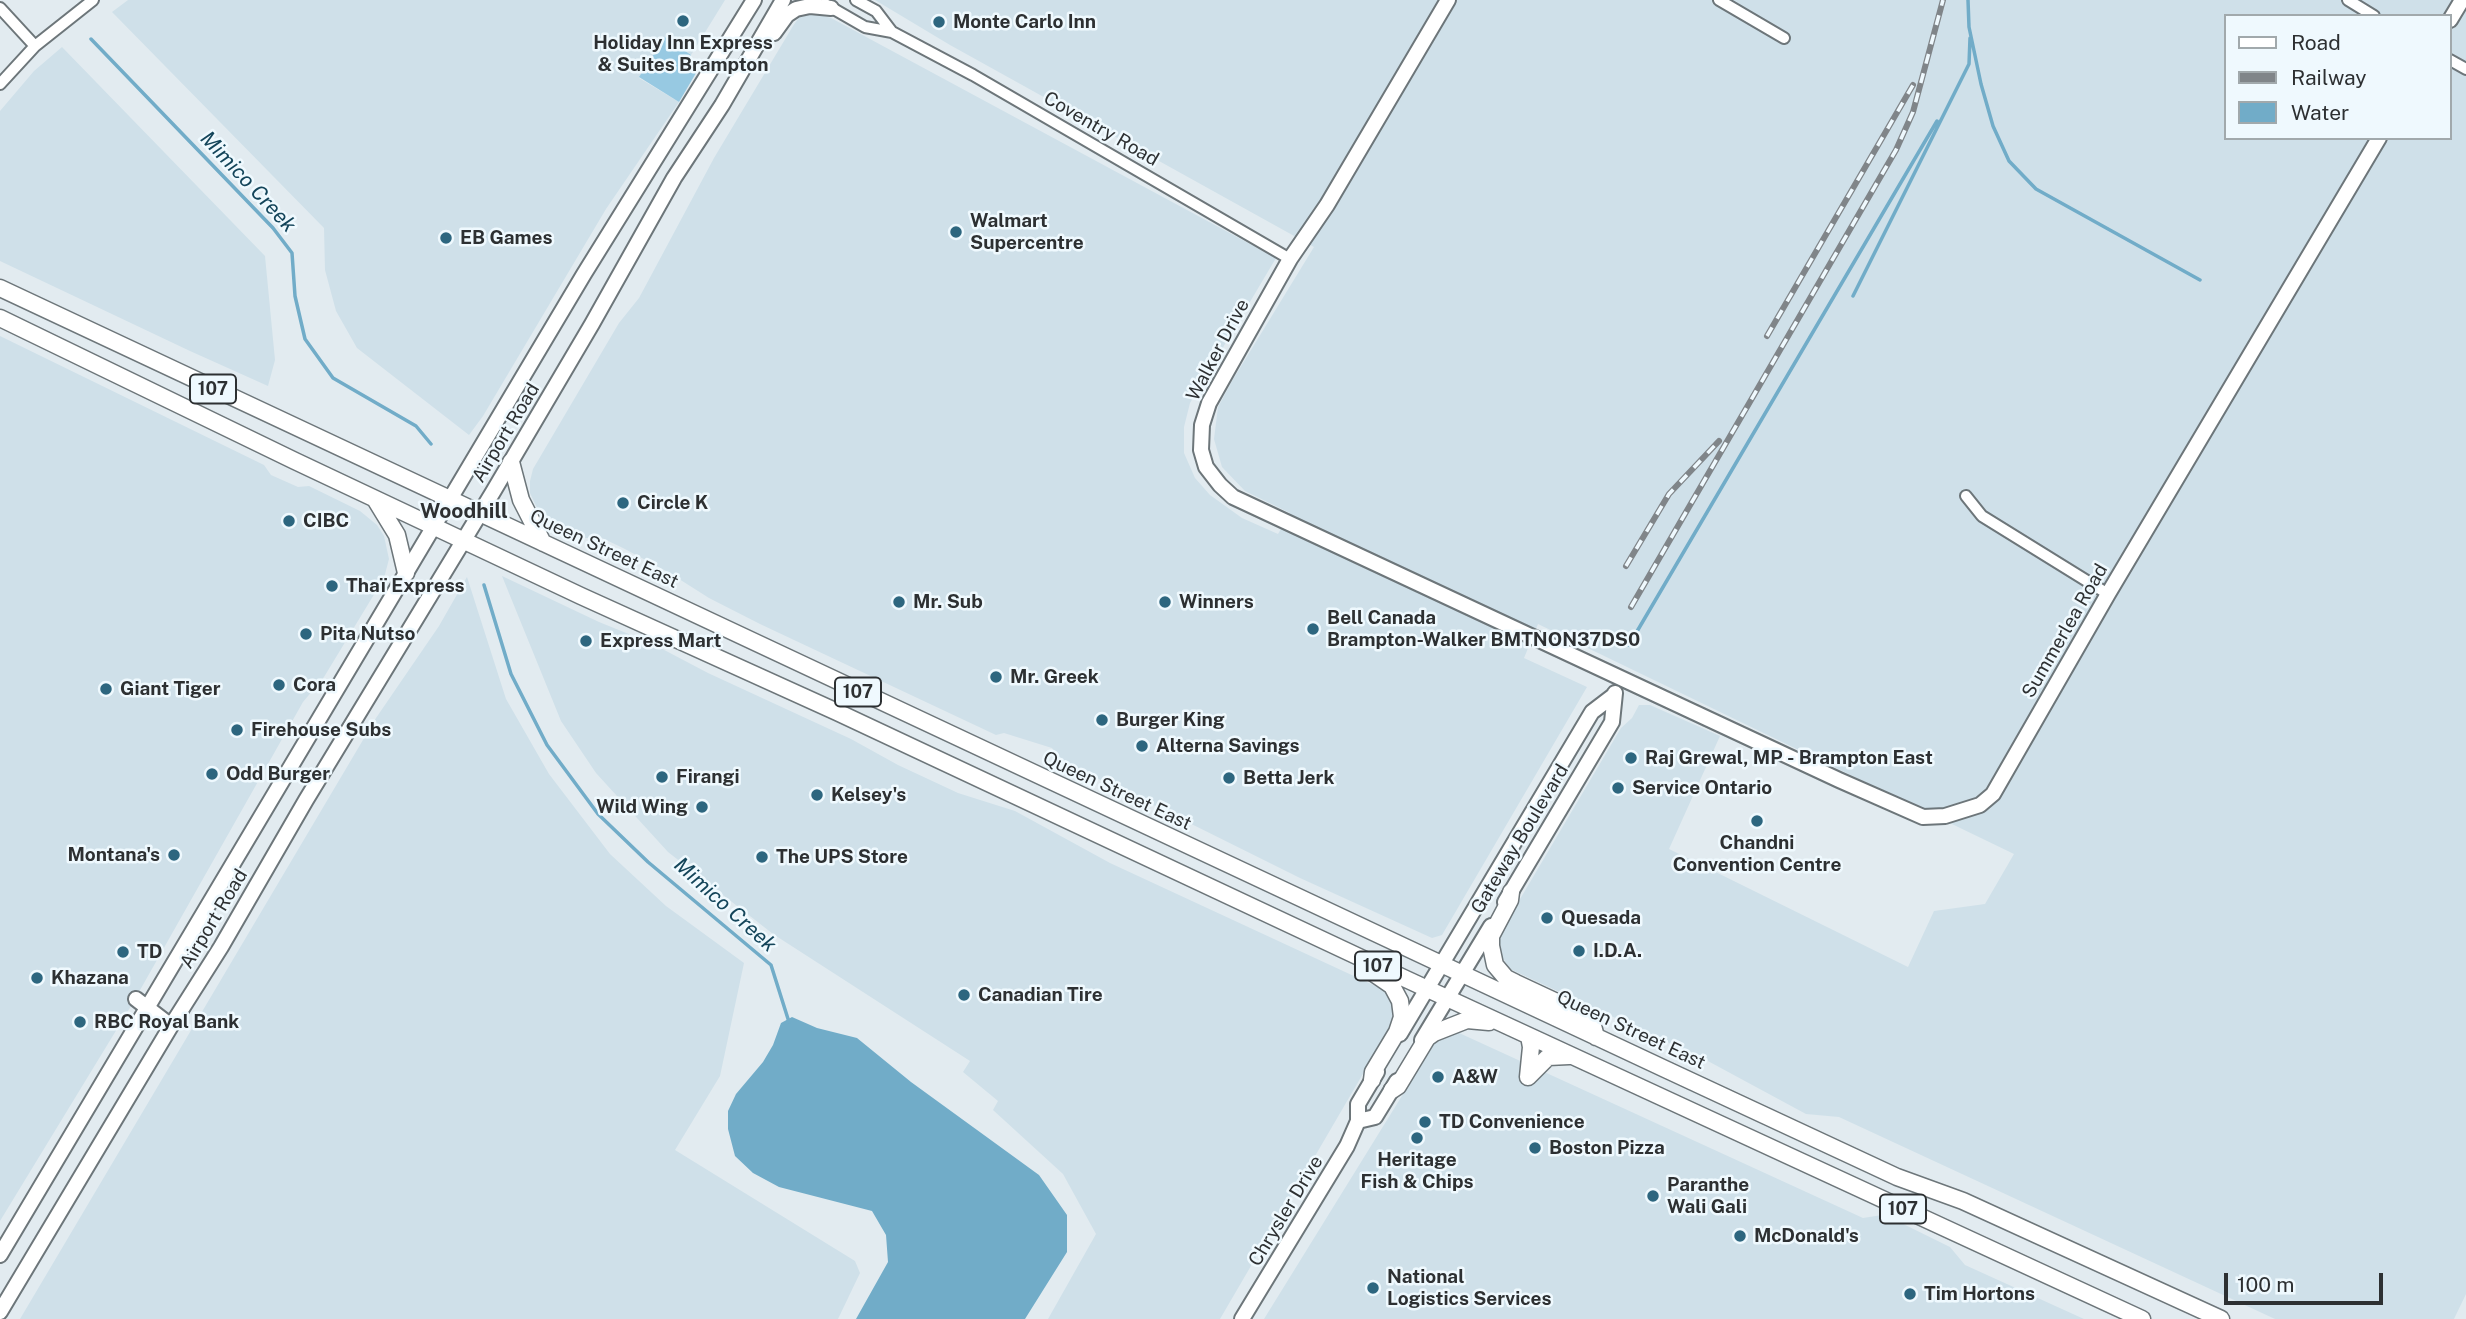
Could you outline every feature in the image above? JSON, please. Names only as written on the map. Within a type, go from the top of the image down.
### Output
[{"type":"main road","name":"Queen Street East","points":[[0,288],[1440,965],[1885,1171],[1963,1201],[2221,1319]]},
{"type":"main road","name":"107","points":[[0,318],[434,527],[2142,1319]]},
{"type":"main road","points":[[63,348],[71,340],[80,337],[111,351],[123,346]]},
{"type":"main road","points":[[511,462],[521,500],[543,543]]},
{"type":"main road","points":[[375,499],[397,536],[406,573]]},
{"type":"main road","points":[[1511,892],[1510,900],[1491,936],[1495,965],[1506,978],[1516,984],[1591,1018],[1596,1037]]},
{"type":"main road","points":[[1330,943],[1334,955],[1388,981],[1400,1001],[1401,1024],[1373,1072],[1372,1080]]},
{"type":"main road","points":[[1392,1090],[1398,1086],[1427,1038],[1447,1026],[1467,1020],[1496,1024],[1522,1036],[1529,1036],[1531,1047],[1528,1077],[1548,1057],[1574,1056]]},
{"type":"street","points":[[0,84],[35,46],[93,0]]},
{"type":"street","name":"Airport Road","points":[[0,1255],[141,1004],[434,527],[602,243],[754,0]]},
{"type":"street","name":"Airport Road","points":[[0,1312],[464,541],[674,178],[722,105],[783,0]]},
{"type":"street","name":"Coventry Road","points":[[856,0],[876,11],[892,32]]},
{"type":"street","name":"Walker Drive","points":[[1448,0],[1327,205],[1290,259],[1209,403],[1202,425],[1201,450],[1206,467],[1233,497],[1622,679]]},
{"type":"street","points":[[1719,0],[1784,38]]},
{"type":"street","points":[[2348,0],[2371,14]]},
{"type":"street","points":[[2452,17],[2462,0]]},
{"type":"street","points":[[753,52],[767,44],[786,15],[796,9],[825,4]]},
{"type":"street","name":"Coventry Road","points":[[825,4],[865,27],[892,32],[972,75],[1290,259]]},
{"type":"street","points":[[0,8],[35,46]]},
{"type":"street","name":"Summerlea Road","points":[[1622,679],[1923,817],[1945,816],[1980,805],[1993,794],[2108,594],[2378,140]]},
{"type":"street","points":[[1966,496],[1982,516],[2108,594]]},
{"type":"street","name":"Gateway Boulevard","points":[[1440,965],[1592,712],[1613,696],[1622,679]]},
{"type":"street","name":"Gateway Boulevard","points":[[1448,998],[1612,722],[1613,696]]},
{"type":"street","name":"Chrysler Drive","points":[[1242,1319],[1347,1146],[1358,1121],[1358,1104],[1440,965]]},
{"type":"street","name":"Chrysler Drive","points":[[1358,1121],[1375,1117],[1448,998]]},
{"type":"street","points":[[141,1004],[171,1026]]},
{"type":"shaded area","points":[[128,0],[725,0],[691,55],[665,37],[639,78],[679,102],[606,209],[483,416],[469,435],[357,348],[336,311],[325,270],[324,228],[112,12]]},
{"type":"shaded area","points":[[875,0],[2466,0],[2466,1294],[2454,1319],[2275,1319],[1839,1117],[1806,1114],[1706,1060],[1510,969],[1500,954],[1500,933],[1621,728],[1632,718],[1639,705],[1650,705],[1720,736],[1669,849],[1908,967],[1934,911],[1985,904],[2014,854],[1538,624],[1524,658],[1587,687],[1442,935],[1432,938],[1300,878],[1113,785],[1067,766],[1052,748],[1004,733],[996,735],[760,624],[623,548],[602,538],[585,538],[549,520],[538,510],[530,493],[533,469],[619,323],[639,298],[714,158],[800,16],[816,14],[831,18],[1276,258],[1190,403],[1184,427],[1184,453],[1195,478],[1210,495],[1242,518],[1278,534],[1290,513],[1245,491],[1222,467],[1214,439],[1218,407],[1314,247],[950,45]]},
{"type":"shaded area","points":[[665,37],[691,55],[684,65],[696,73],[679,102],[639,77]]},
{"type":"shaded area","points":[[62,47],[265,256],[275,360],[268,386],[0,261],[0,111],[34,71]]},
{"type":"shaded area","points":[[0,336],[264,465],[271,475],[298,487],[309,486],[360,511],[377,525],[384,536],[389,559],[384,578],[324,677],[303,702],[131,1006],[0,1221]]},
{"type":"shaded area","points":[[502,576],[599,622],[651,643],[958,793],[1015,811],[1110,863],[1384,990],[1393,1009],[1392,1024],[1220,1319],[1048,1319],[1096,1234],[1063,1174],[993,1110],[998,1101],[963,1072],[970,1061],[773,934],[668,852],[596,773],[561,721]]},
{"type":"shaded area","points":[[467,577],[506,699],[549,774],[610,854],[666,906],[744,963],[720,1076],[675,1150],[855,1261],[860,1273],[838,1319],[20,1319],[376,718],[439,626]]},
{"type":"shaded area","points":[[1457,1032],[1863,1218],[1882,1215],[1889,1217],[1950,1247],[1965,1265],[2084,1319],[1264,1319],[1434,1044],[1446,1035]]},
{"type":"water","points":[[792,1017],[817,1028],[857,1038],[911,1082],[1039,1175],[1067,1215],[1067,1252],[1025,1319],[856,1319],[888,1262],[886,1235],[872,1211],[779,1187],[753,1173],[735,1156],[728,1129],[728,1111],[736,1094],[763,1062],[781,1023]]},
{"type":"waterway","points":[[1968,0],[1969,27],[1981,84],[1993,126],[2009,161],[2036,189],[2200,280]]},
{"type":"waterway","points":[[1853,296],[1969,64],[1970,38]]},
{"type":"waterway","name":"Mimico Creek","points":[[91,39],[273,228],[292,253],[295,296],[305,339],[333,378],[416,426],[431,444]]},
{"type":"waterway","points":[[1629,645],[1937,121]]},
{"type":"waterway","name":"Mimico Creek","points":[[484,585],[511,674],[547,745],[598,814],[648,862],[771,965],[789,1022]]},
{"type":"railway","points":[[1631,607],[1896,150],[1913,112],[1943,0]]},
{"type":"railway","points":[[1767,336],[1913,85]]},
{"type":"railway","points":[[1626,566],[1669,494],[1719,441]]},
{"type":"place","name":"Holiday Inn Express & Suites Brampton","points":[[683,21]]},
{"type":"place","name":"Monte Carlo Inn","points":[[939,22]]},
{"type":"place","name":"Walmart Supercentre","points":[[956,232]]},
{"type":"place","name":"EB Games","points":[[446,238]]},
{"type":"place","name":"Circle K","points":[[623,503]]},
{"type":"place","name":"CIBC","points":[[289,521]]},
{"type":"place","name":"Thaï Express","points":[[332,586]]},
{"type":"place","name":"Mr. Sub","points":[[899,602]]},
{"type":"place","name":"Winners","points":[[1165,602]]},
{"type":"place","name":"Bell Canada Brampton-Walker BMTNON37DS0","points":[[1313,629]]},
{"type":"place","name":"Pita Nutso","points":[[306,634]]},
{"type":"place","name":"Express Mart","points":[[586,641]]},
{"type":"place","name":"Mr. Greek","points":[[996,677]]},
{"type":"place","name":"Cora","points":[[279,685]]},
{"type":"place","name":"Giant Tiger","points":[[106,689]]},
{"type":"place","name":"Burger King","points":[[1102,720]]},
{"type":"place","name":"Firehouse Subs","points":[[237,730]]},
{"type":"place","name":"Alterna Savings","points":[[1142,746]]},
{"type":"place","name":"Raj Grewal, MP - Brampton East","points":[[1631,758]]},
{"type":"place","name":"Odd Burger","points":[[212,774]]},
{"type":"place","name":"Firangi","points":[[662,777]]},
{"type":"place","name":"Betta Jerk","points":[[1229,778]]},
{"type":"place","name":"Service Ontario","points":[[1618,788]]},
{"type":"place","name":"Kelsey's","points":[[817,795]]},
{"type":"place","name":"Wild Wing","points":[[702,807]]},
{"type":"place","name":"Chandni Convention Centre","points":[[1757,821]]},
{"type":"place","name":"Montana's","points":[[174,855]]},
{"type":"place","name":"The UPS Store","points":[[762,857]]},
{"type":"place","name":"Quesada","points":[[1547,918]]},
{"type":"place","name":"I.D.A.","points":[[1579,951]]},
{"type":"place","name":"TD","points":[[123,952]]},
{"type":"place","name":"Khazana","points":[[37,978]]},
{"type":"place","name":"Canadian Tire","points":[[964,995]]},
{"type":"place","name":"RBC Royal Bank","points":[[80,1022]]},
{"type":"place","name":"A&W","points":[[1438,1077]]},
{"type":"place","name":"TD Convenience","points":[[1425,1122]]},
{"type":"place","name":"Heritage Fish & Chips","points":[[1417,1138]]},
{"type":"place","name":"Boston Pizza","points":[[1535,1148]]},
{"type":"place","name":"Paranthe Wali Gali","points":[[1653,1196]]},
{"type":"place","name":"McDonald's","points":[[1740,1236]]},
{"type":"place","name":"National Logistics Services","points":[[1373,1288]]},
{"type":"place","name":"Tim Hortons","points":[[1910,1294]]},
{"type":"district","name":"Woodhill","points":[[464,512]]}]
